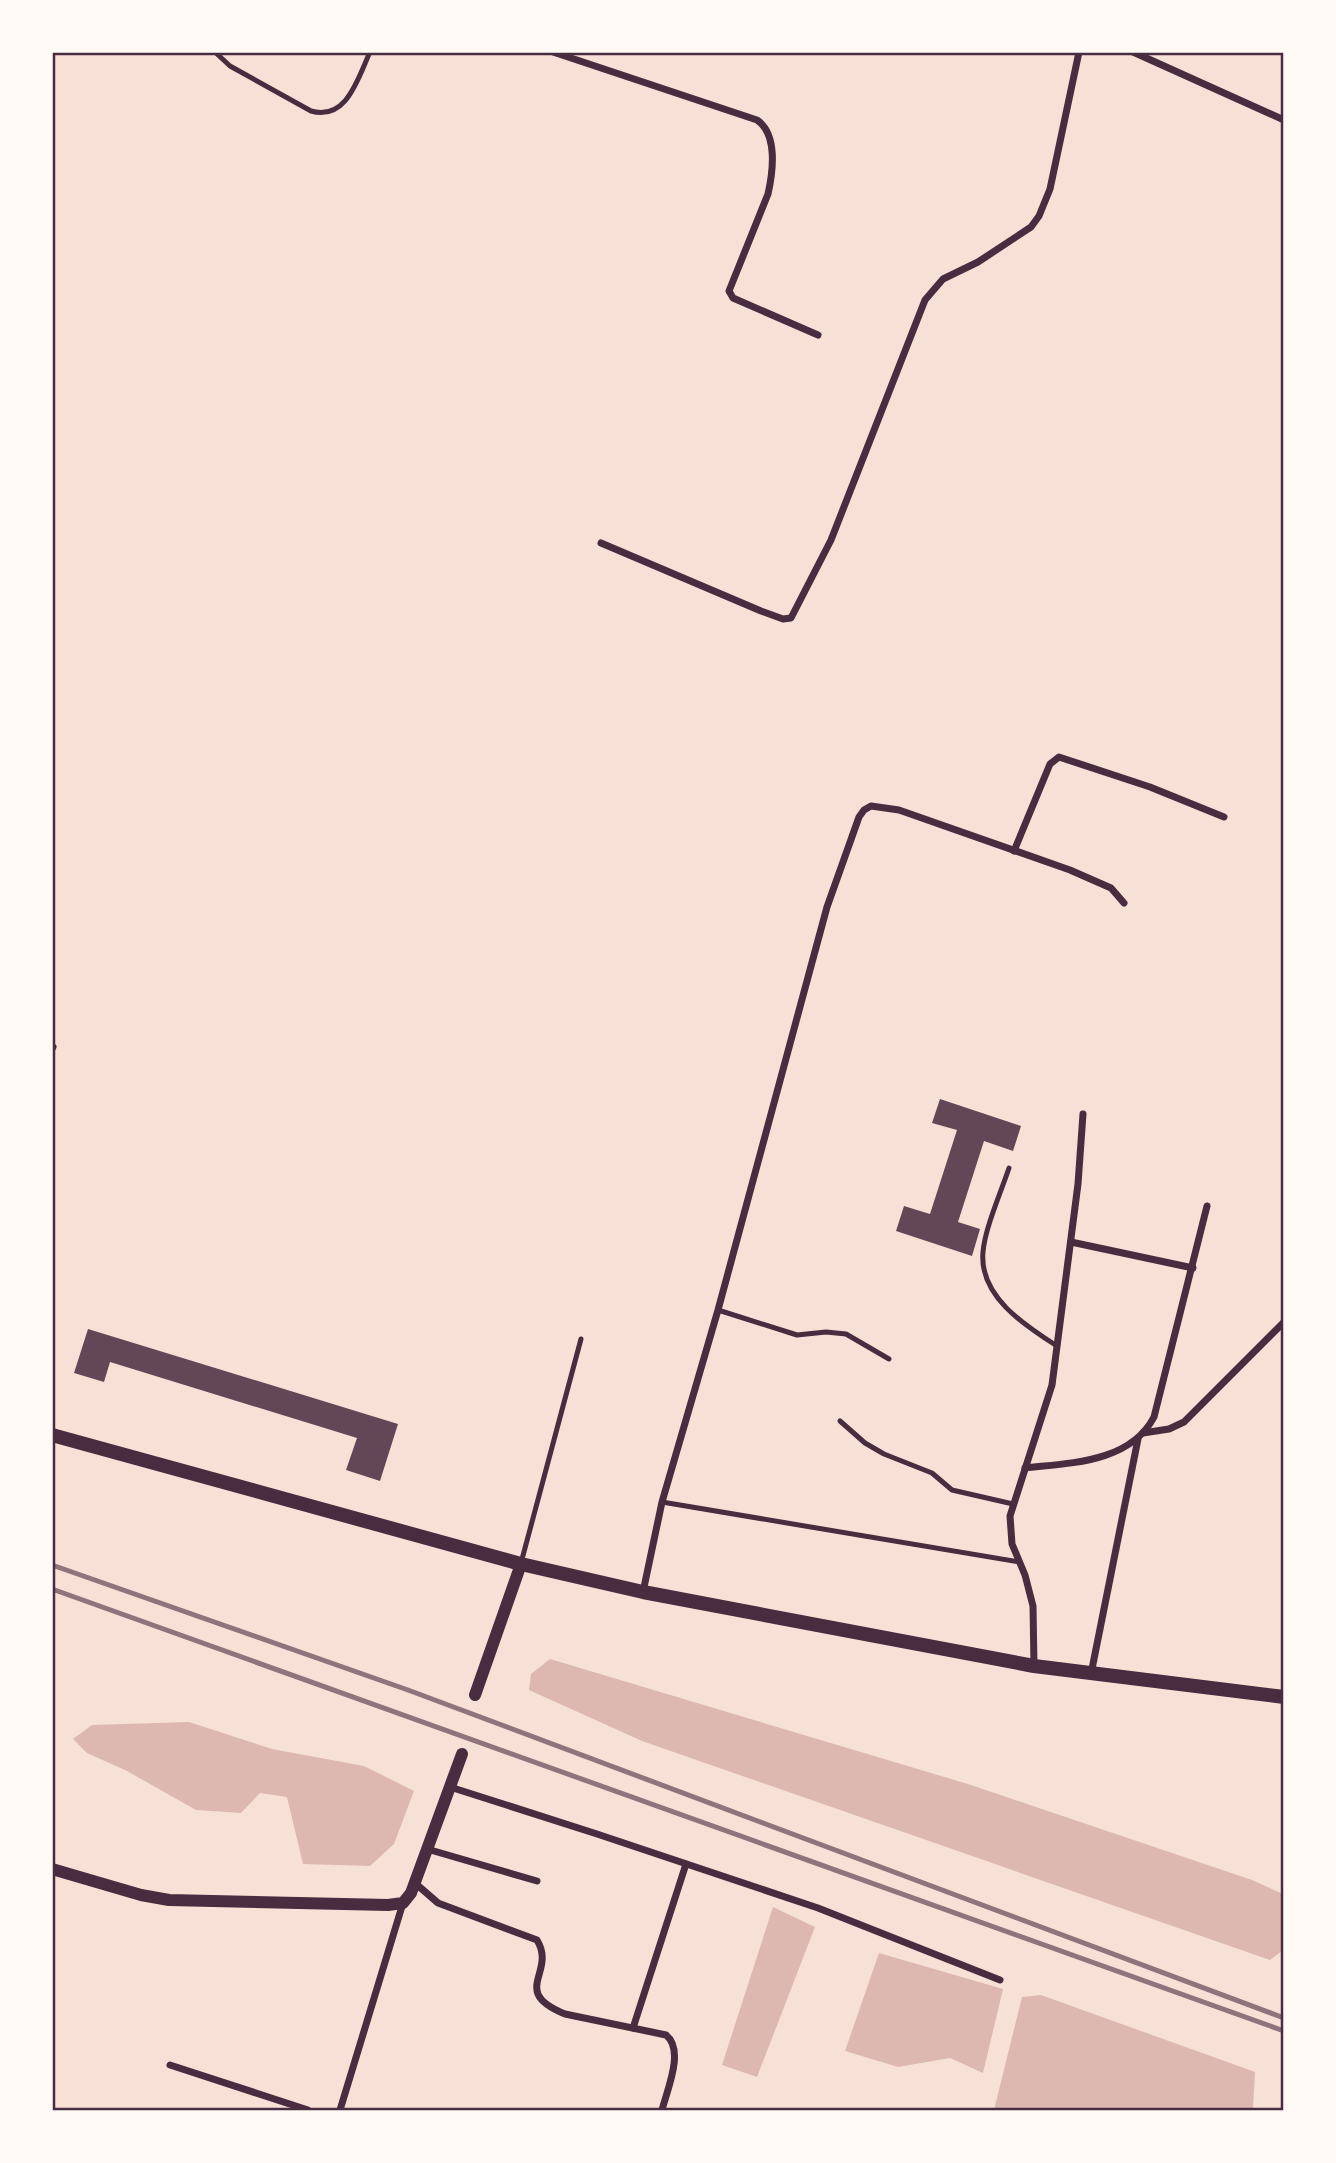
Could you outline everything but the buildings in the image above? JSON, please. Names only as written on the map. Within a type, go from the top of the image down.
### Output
[{"type":"main road","points":[[52,1435],[521,1564],[643,1592],[1034,1667],[1283,1697]]},
{"type":"street","points":[[553,52],[757,120],[764,125],[771,154],[768,194],[729,291],[733,298],[818,335]]},
{"type":"street","points":[[601,543],[723,596],[783,619],[791,618],[831,540],[925,300],[943,279],[978,262],[1031,227],[1039,216],[1050,189],[1079,52]]},
{"type":"street","points":[[1133,52],[1283,120]]},
{"type":"street","points":[[1014,851],[1050,764],[1059,757],[1150,787],[1224,817]]},
{"type":"street","points":[[643,1592],[663,1502],[827,907],[859,817],[864,810],[880,806],[1103,884],[1111,888],[1124,903]]},
{"type":"street","points":[[1034,1667],[1034,1606],[1012,1544],[1010,1516],[1052,1385],[1071,1242],[1083,1114]]},
{"type":"street","points":[[1091,1674],[1141,1436],[1154,1418],[1208,1206]]},
{"type":"street","points":[[1071,1242],[1193,1268]]},
{"type":"street","points":[[1025,1468],[1084,1461],[1114,1452],[1141,1436],[1184,1422],[1283,1322]]},
{"type":"street","points":[[475,1695],[521,1564]]},
{"type":"street","points":[[341,2110],[403,1903],[415,1883],[462,1754]]},
{"type":"street","points":[[450,1787],[818,1908],[1000,1980]]},
{"type":"street","points":[[427,1849],[537,1881]]},
{"type":"street","points":[[633,2028],[686,1864]]},
{"type":"street","points":[[52,1869],[141,1895],[169,1900],[375,1905],[403,1903]]},
{"type":"street","points":[[415,1883],[438,1903],[537,1940],[541,1946],[542,1961],[536,1986],[537,1994],[551,2009],[666,2035],[673,2041],[674,2063],[662,2110]]},
{"type":"street","points":[[170,2065],[308,2110]]},
{"type":"lane","points":[[215,52],[230,66],[321,114],[332,113],[347,99],[370,52]]},
{"type":"lane","points":[[1009,1168],[983,1248],[986,1277],[995,1296],[1009,1310],[1057,1346]]},
{"type":"lane","points":[[718,1310],[797,1335],[826,1332],[846,1334],[889,1359]]},
{"type":"lane","points":[[521,1564],[581,1339]]},
{"type":"lane","points":[[839,1420],[865,1443],[884,1454],[932,1473],[953,1490],[1013,1504]]},
{"type":"lane","points":[[663,1502],[1019,1562]]},
{"type":"shaded area","points":[[550,1659],[968,1784],[1252,1880],[1283,1894],[1282,1951],[1270,1960],[642,1741],[529,1690],[531,1674]]},
{"type":"shaded area","points":[[189,1722],[272,1749],[364,1766],[414,1791],[394,1844],[370,1866],[303,1864],[287,1797],[260,1793],[241,1813],[196,1810],[127,1771],[87,1753],[73,1739],[92,1725]]},
{"type":"shaded area","points":[[773,1907],[815,1927],[757,2077],[722,2065]]},
{"type":"shaded area","points":[[879,1953],[1003,1989],[983,2073],[950,2058],[898,2067],[845,2051]]},
{"type":"shaded area","points":[[1041,1995],[1255,2072],[1253,2108],[994,2110],[1022,1997]]},
{"type":"railway","points":[[52,1565],[408,1690],[1284,2018]]},
{"type":"railway","points":[[52,1589],[1284,2031]]}]
